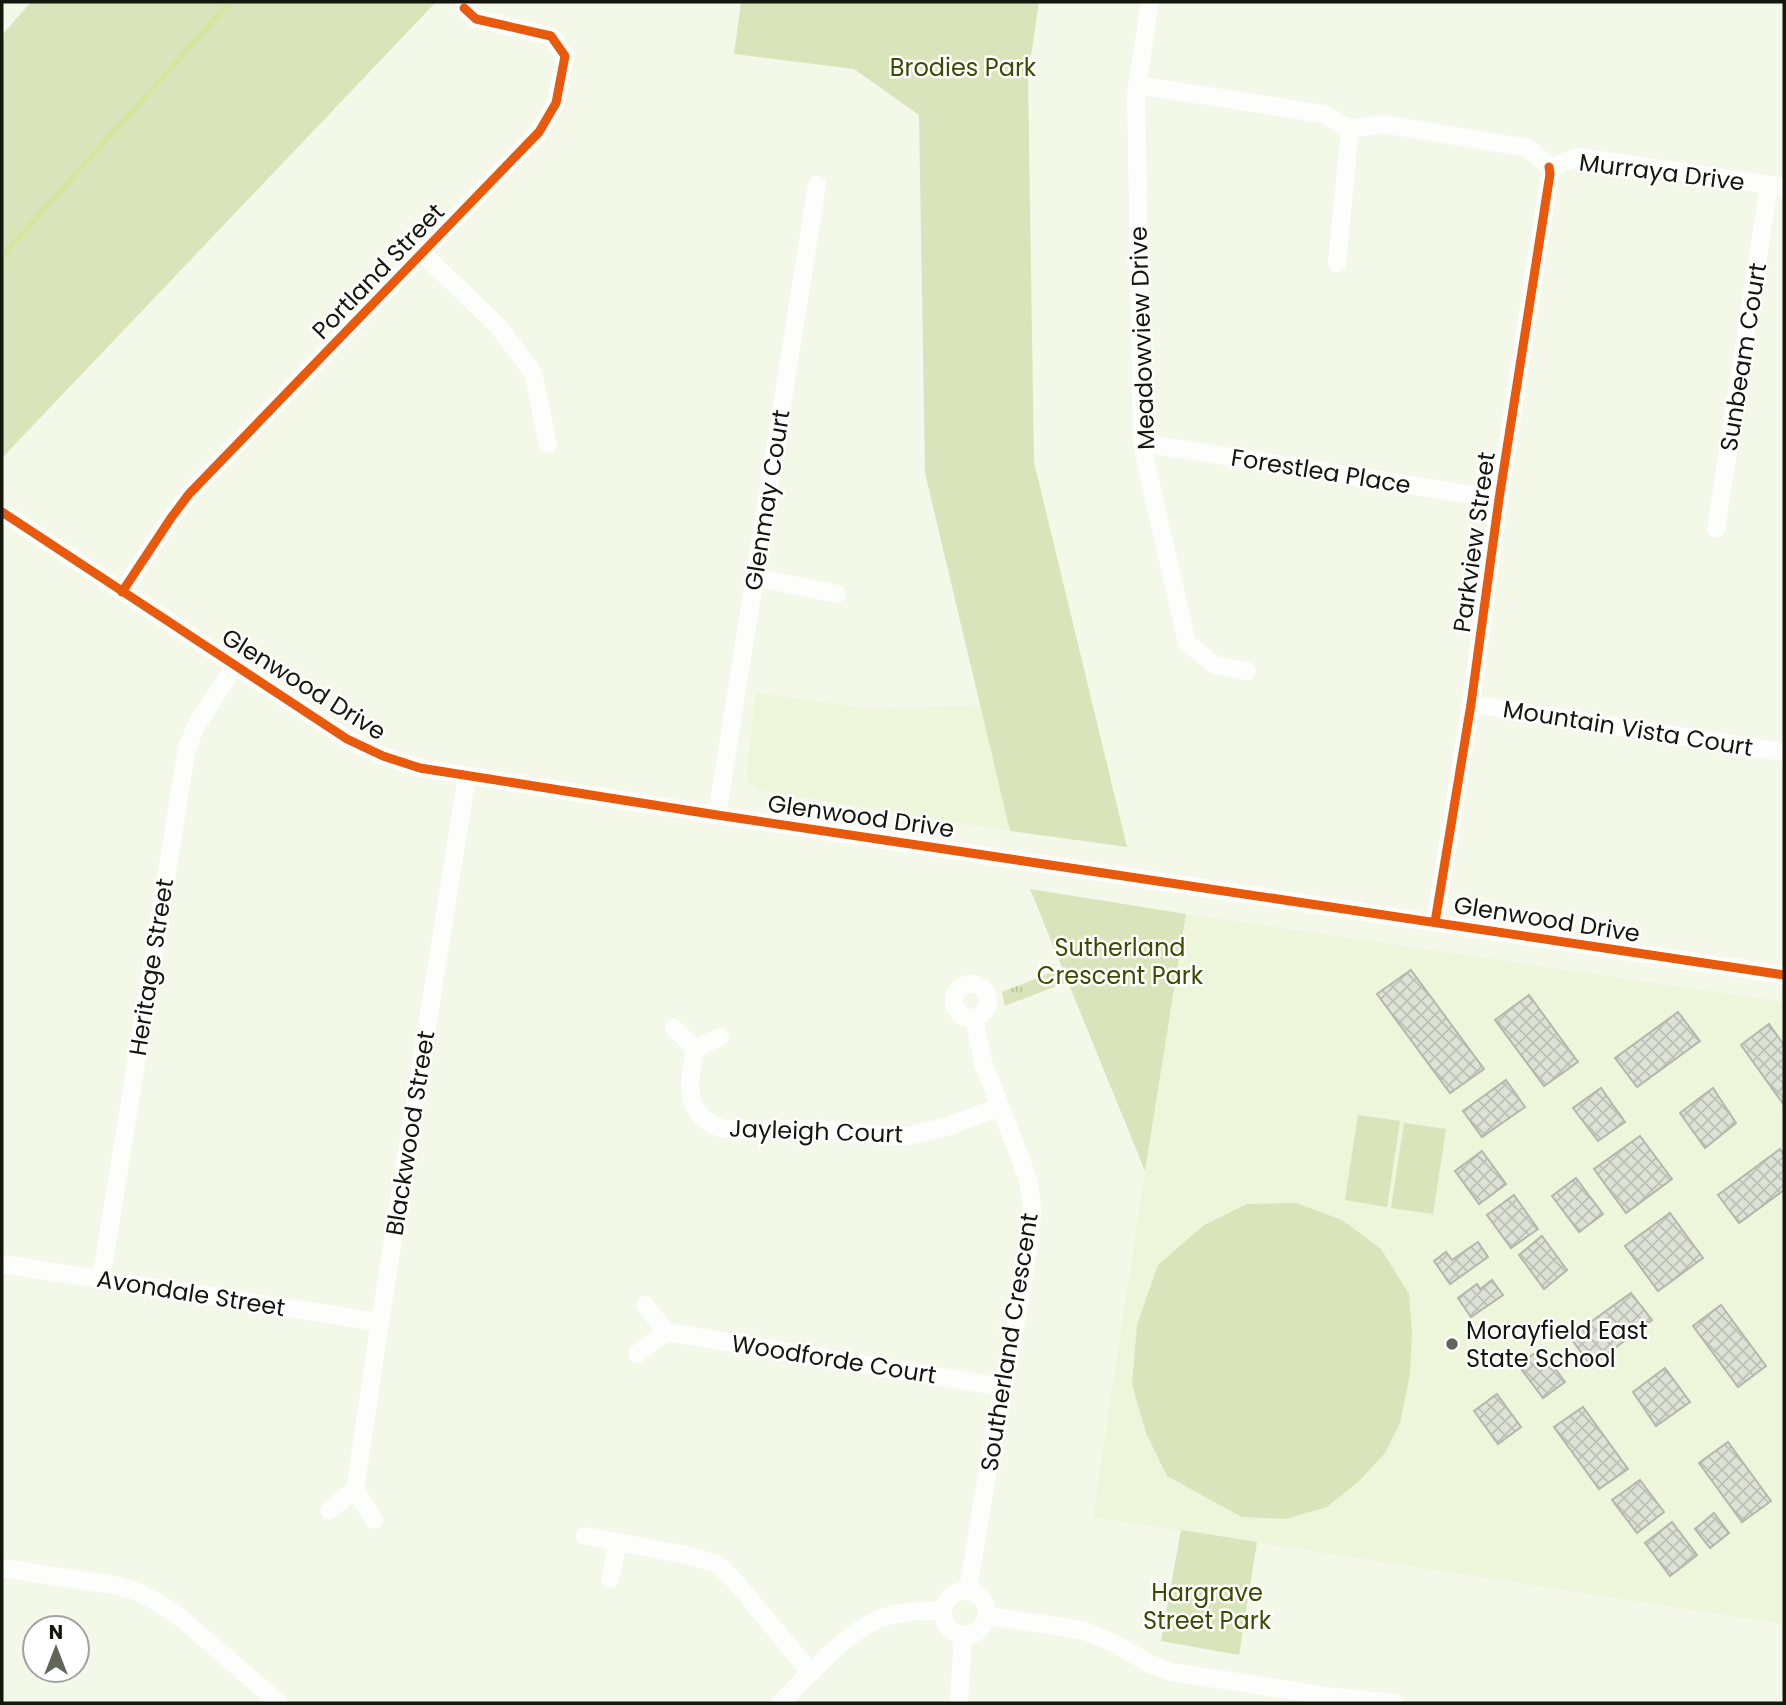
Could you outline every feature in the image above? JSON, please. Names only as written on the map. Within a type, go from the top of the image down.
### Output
[{"type":"street","name":"Meadowview Drive","points":[[1150,2],[1136,85],[1143,443],[1187,643],[1215,665],[1247,671]]},
{"type":"street","name":"Portland Street","points":[[122,592],[189,494],[539,132],[556,103],[565,56],[551,36],[476,19],[464,8]]},
{"type":"street","points":[[1136,85],[1324,114],[1350,129],[1337,262]]},
{"type":"street","name":"Murraya Drive","points":[[1350,129],[1383,124],[1528,148],[1549,167],[1579,156],[1777,186]]},
{"type":"street","name":"Parkview Street","points":[[1435,922],[1471,704],[1549,167]]},
{"type":"street","name":"Glenmay Court","points":[[717,814],[817,185]]},
{"type":"street","name":"Sunbeam Court","points":[[1716,529],[1777,186]]},
{"type":"street","points":[[422,253],[498,326],[533,373],[548,444]]},
{"type":"street","name":"Forestlea Place","points":[[1143,443],[1499,499]]},
{"type":"street","name":"Glenwood Drive","points":[[2,512],[336,732],[365,748],[403,763],[467,776],[1784,975]]},
{"type":"street","points":[[755,577],[837,594]]},
{"type":"street","name":"Heritage Street","points":[[101,1280],[187,748],[197,724],[235,666]]},
{"type":"street","name":"Mountain Vista Court","points":[[1471,704],[1784,752]]},
{"type":"street","name":"Blackwood Street","points":[[355,1490],[467,776]]},
{"type":"street","name":"Southerland Crescent","points":[[968,1590],[1014,1334],[1031,1231],[1032,1206],[1028,1179],[983,1062],[974,1018]]},
{"type":"street","points":[[674,1028],[695,1049],[720,1037]]},
{"type":"street","name":"Jayleigh Court","points":[[695,1049],[689,1081],[692,1101],[705,1120],[724,1129],[821,1129],[907,1136],[946,1128],[1000,1107]]},
{"type":"street","name":"Avondale Street","points":[[2,1264],[380,1322]]},
{"type":"street","points":[[636,1354],[666,1332],[645,1305]]},
{"type":"street","name":"Woodforde Court","points":[[666,1332],[1003,1387]]},
{"type":"street","points":[[329,1510],[355,1490],[374,1520]]},
{"type":"street","points":[[585,1536],[687,1555],[717,1564],[734,1580],[811,1673]]},
{"type":"street","points":[[610,1579],[618,1542]]},
{"type":"street","points":[[2,1568],[138,1592],[176,1615],[279,1703]]},
{"type":"street","points":[[968,1590],[985,1602],[988,1616],[982,1628],[963,1635],[950,1630],[943,1618],[943,1611],[949,1597],[968,1590]]},
{"type":"street","points":[[780,1703],[846,1640],[876,1620],[907,1612],[943,1611]]},
{"type":"street","points":[[988,1616],[1082,1630],[1172,1672],[1334,1697],[1395,1703]]},
{"type":"street","points":[[959,1703],[963,1635]]},
{"type":"shaded area","points":[[756,693],[870,709],[980,705],[1010,831],[756,788],[749,781],[747,771]]},
{"type":"shaded area","name":"Morayfield East State School","points":[[1186,914],[1784,1002],[1784,1624],[1093,1517]]},
{"type":"green space","points":[[31,2],[436,2],[2,458],[2,35]]},
{"type":"green space","name":"Brodies Park","points":[[741,2],[1039,2],[1028,76],[1034,462],[1127,847],[1010,831],[925,473],[919,115],[854,69],[734,54]]},
{"type":"green space","name":"Sutherland Crescent Park","points":[[1030,889],[1186,914],[1145,1171]]},
{"type":"green space","points":[[1062,968],[1067,982],[1005,1006],[1002,992]]},
{"type":"green space","points":[[1358,1115],[1400,1121],[1387,1207],[1345,1200]]},
{"type":"green space","points":[[1404,1123],[1446,1129],[1433,1214],[1391,1208]]},
{"type":"green space","points":[[1296,1203],[1342,1220],[1381,1249],[1409,1294],[1412,1333],[1410,1374],[1400,1423],[1385,1453],[1358,1482],[1327,1507],[1286,1519],[1242,1517],[1167,1476],[1146,1433],[1132,1384],[1137,1325],[1158,1265],[1204,1225],[1247,1204]]},
{"type":"green space","name":"Hargrave Street Park","points":[[1181,1530],[1257,1542],[1239,1655],[1161,1641]]},
{"type":"building","points":[[1411,970],[1484,1069],[1450,1093],[1377,994]]},
{"type":"building","points":[[1529,995],[1578,1062],[1544,1086],[1495,1020]]},
{"type":"building","points":[[1678,1012],[1700,1041],[1637,1087],[1615,1058]]},
{"type":"building","points":[[1769,1024],[1784,1045],[1784,1105],[1741,1045]]},
{"type":"building","points":[[1506,1080],[1525,1107],[1482,1137],[1463,1111]]},
{"type":"building","points":[[1601,1088],[1625,1122],[1598,1141],[1573,1108]]},
{"type":"building","points":[[1713,1088],[1736,1123],[1705,1148],[1680,1113]]},
{"type":"building","points":[[1640,1136],[1672,1179],[1626,1213],[1594,1169]]},
{"type":"building","points":[[1780,1149],[1784,1155],[1784,1190],[1739,1223],[1718,1195]]},
{"type":"building","points":[[1482,1151],[1506,1184],[1479,1204],[1455,1171]]},
{"type":"building","points":[[1576,1178],[1603,1214],[1579,1232],[1552,1196]]},
{"type":"building","points":[[1514,1195],[1538,1229],[1511,1248],[1487,1215]]},
{"type":"building","points":[[1670,1213],[1703,1258],[1658,1291],[1625,1246]]},
{"type":"building","points":[[1542,1236],[1567,1270],[1544,1289],[1519,1255]]},
{"type":"building","points":[[1478,1242],[1488,1257],[1450,1284],[1434,1261],[1446,1252],[1452,1260]]},
{"type":"building","points":[[1492,1280],[1503,1295],[1471,1317],[1458,1298],[1477,1284],[1480,1289]]},
{"type":"building","points":[[1631,1293],[1652,1320],[1591,1366],[1570,1337]]},
{"type":"building","points":[[1721,1305],[1766,1366],[1738,1387],[1693,1326]]},
{"type":"building","points":[[1541,1349],[1565,1382],[1543,1398],[1518,1365]]},
{"type":"building","points":[[1665,1368],[1690,1402],[1656,1426],[1633,1392]]},
{"type":"building","points":[[1497,1394],[1521,1427],[1498,1444],[1474,1411]]},
{"type":"building","points":[[1583,1407],[1628,1469],[1599,1489],[1554,1427]]},
{"type":"building","points":[[1728,1442],[1771,1501],[1742,1522],[1699,1463]]},
{"type":"building","points":[[1640,1480],[1664,1512],[1637,1533],[1612,1500]]},
{"type":"building","points":[[1714,1513],[1729,1533],[1710,1548],[1695,1529]]},
{"type":"building","points":[[1672,1522],[1697,1555],[1670,1576],[1645,1543]]},
{"type":"waterway","points":[[2,256],[230,2]]},
{"type":"cycle path","points":[[122,592],[189,494],[539,132],[556,103],[565,56],[551,36],[476,19],[464,8]]},
{"type":"cycle path","points":[[1435,922],[1471,704],[1549,167]]},
{"type":"cycle path","points":[[2,512],[347,739],[383,756],[420,768],[1784,975]]},
{"type":"place","name":"Morayfield East State School","points":[[1452,1344]]}]
